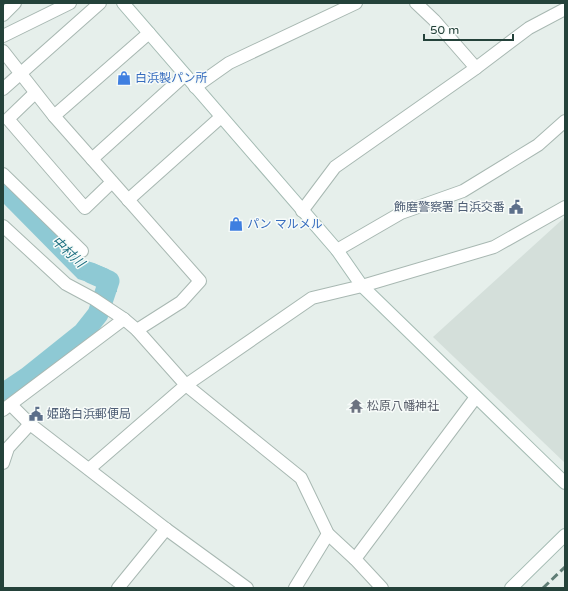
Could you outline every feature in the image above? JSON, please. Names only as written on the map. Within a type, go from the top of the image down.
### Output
[{"type":"street","points":[[3,15],[15,3]]},
{"type":"street","points":[[3,36],[70,3]]},
{"type":"street","points":[[3,89],[100,3]]},
{"type":"street","points":[[123,3],[337,250],[362,286],[565,483]]},
{"type":"street","points":[[195,87],[228,63],[356,3]]},
{"type":"street","points":[[416,3],[434,20],[476,68]]},
{"type":"street","points":[[302,211],[335,167],[476,68],[529,28],[565,9]]},
{"type":"street","points":[[54,116],[149,33]]},
{"type":"street","points":[[3,52],[54,116],[200,281],[181,302],[137,330]]},
{"type":"street","points":[[92,159],[185,75]]},
{"type":"street","points":[[35,93],[8,119],[85,208],[112,182]]},
{"type":"street","points":[[128,200],[221,117]]},
{"type":"street","points":[[337,250],[401,213],[463,191],[538,145],[565,121]]},
{"type":"street","points":[[3,174],[82,251]]},
{"type":"street","points":[[89,470],[186,385],[312,298],[362,286],[494,247],[565,207]]},
{"type":"street","points":[[3,226],[66,284],[94,299],[124,319],[137,330],[186,385],[301,478],[328,534],[355,559],[382,588]]},
{"type":"street","points":[[124,319],[7,407],[166,529],[246,588]]},
{"type":"street","points":[[355,559],[476,397]]},
{"type":"street","points":[[3,463],[8,448],[30,424]]},
{"type":"street","points":[[118,588],[166,529]]},
{"type":"street","points":[[295,588],[328,534]]},
{"type":"street","points":[[511,588],[565,535]]},
{"type":"shaded area","points":[[565,217],[565,463],[433,337]]},
{"type":"water","points":[[3,180],[78,257],[108,269],[117,278],[117,292],[110,291],[103,287],[78,279],[3,203]]},
{"type":"waterway","name":"中村川","points":[[3,394],[28,377],[83,333],[98,314],[109,281],[91,273]]},
{"type":"railway","points":[[543,588],[565,567]]},
{"type":"place","name":"白浜製パン所","points":[[124,78]]},
{"type":"place","name":"飾磨警察署 白浜交番","points":[[516,207]]},
{"type":"place","name":"パン マルメル","points":[[236,224]]},
{"type":"place","name":"松原八幡神社","points":[[356,406]]},
{"type":"place","name":"姫路白浜郵便局","points":[[36,414]]}]
